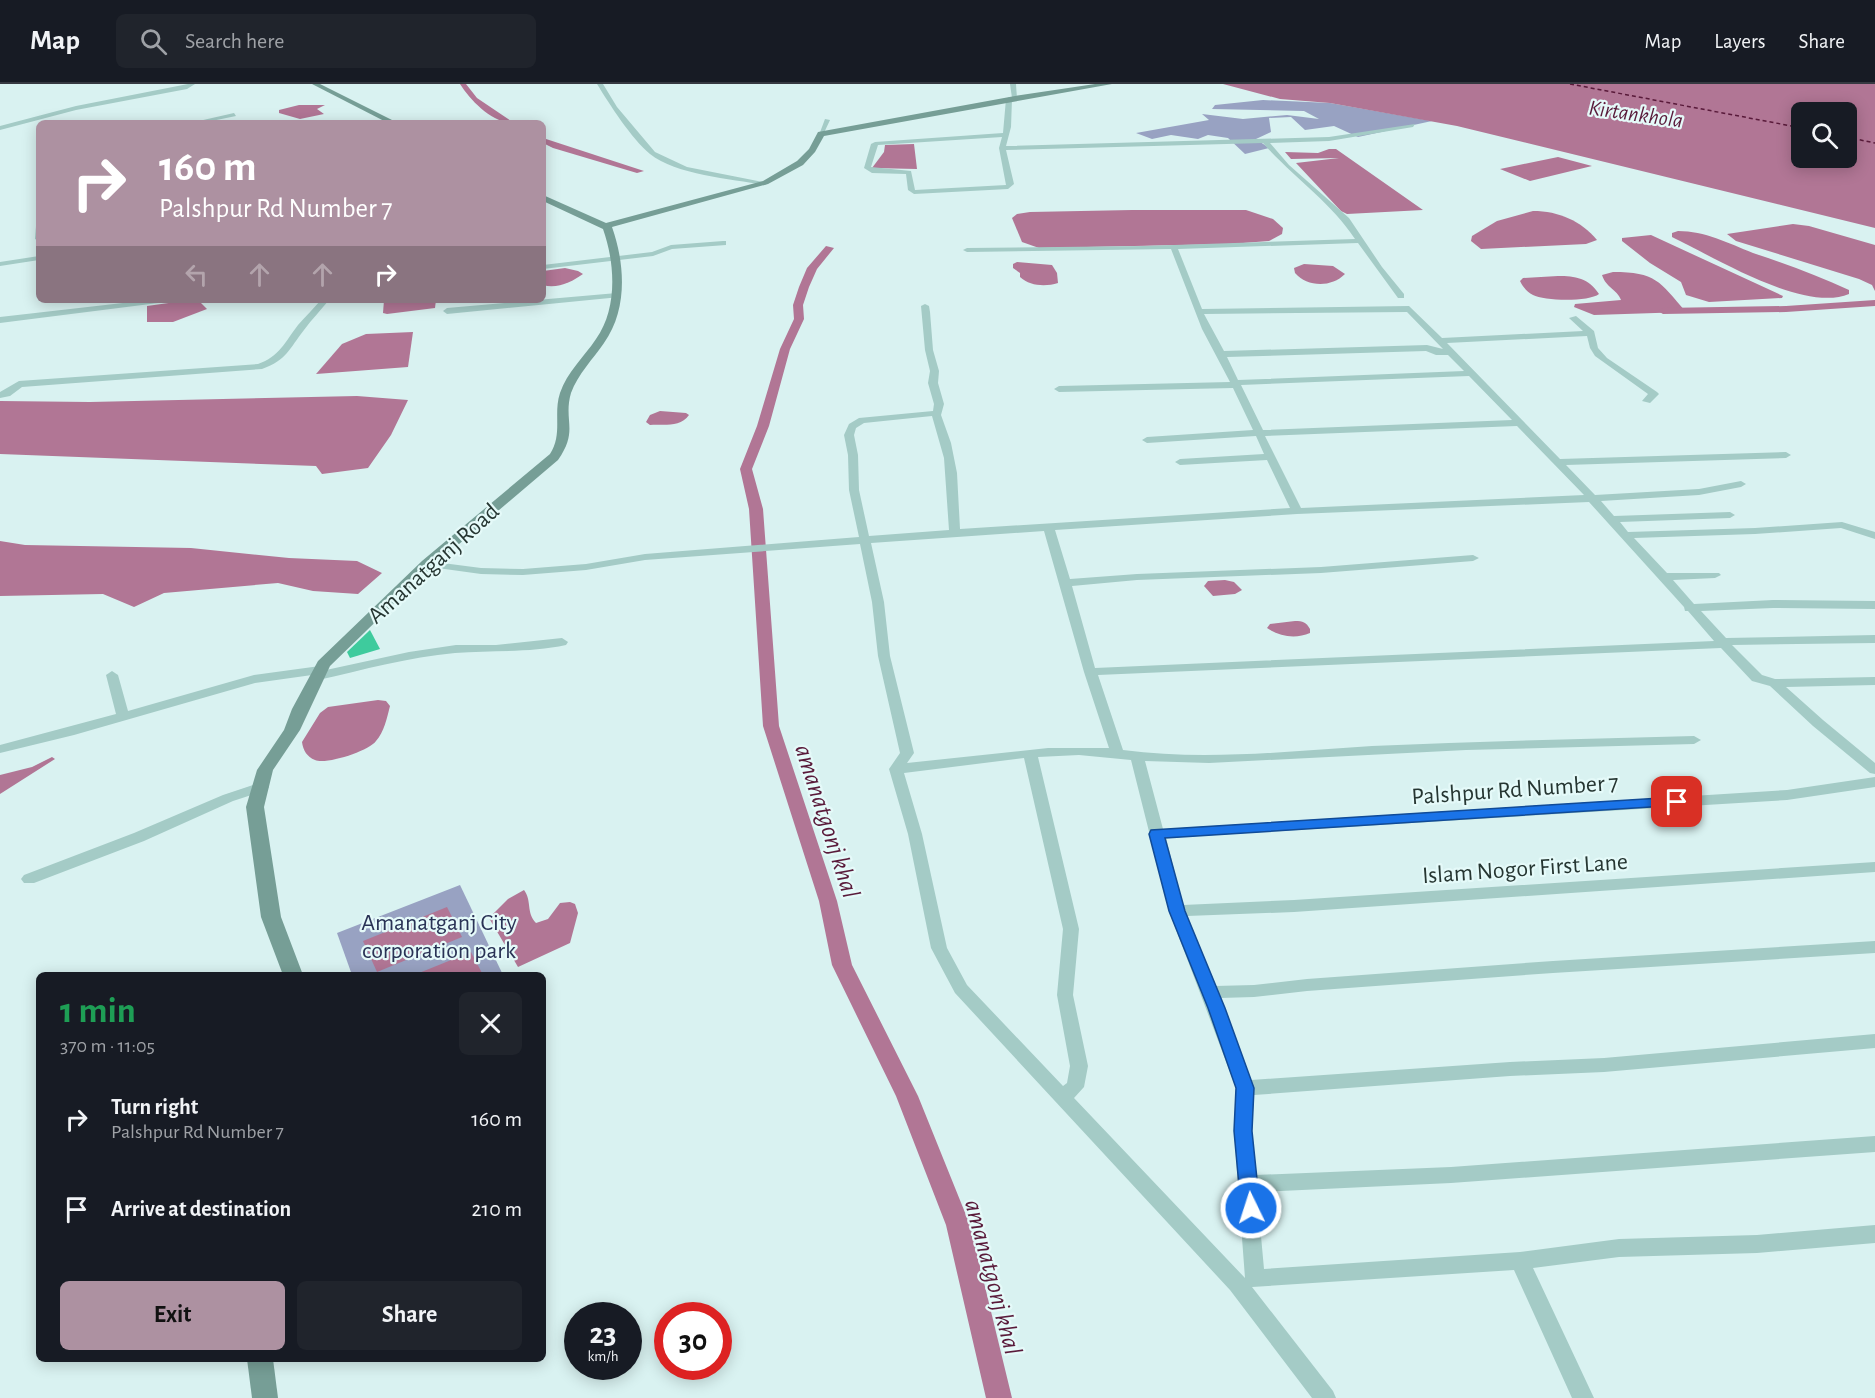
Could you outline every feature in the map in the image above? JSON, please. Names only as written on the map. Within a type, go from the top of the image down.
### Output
[{"type":"main road","points":[[315,84],[388,120]]},
{"type":"main road","points":[[546,199],[605,226],[747,190],[765,183],[788,171],[811,154],[821,134],[1012,98],[1109,84]]},
{"type":"main road","name":"Amanatganj Road","points":[[292,972],[272,917],[255,807],[265,770],[292,730],[323,664],[427,564],[547,464],[562,447],[566,434],[562,415],[567,389],[580,366],[606,333],[617,295],[619,273],[614,244],[605,226]]},
{"type":"main road","points":[[260,1362],[265,1398]]},
{"type":"street","points":[[0,128],[76,108],[187,87],[192,84]]},
{"type":"street","points":[[600,84],[615,108],[653,153],[685,169],[765,183]]},
{"type":"street","points":[[1005,135],[878,143],[874,144],[867,168],[872,171],[909,172],[910,190],[914,192],[1001,189],[1011,184],[1002,148],[1008,127],[1013,84]]},
{"type":"street","points":[[208,120],[234,115]]},
{"type":"street","points":[[821,134],[827,120]]},
{"type":"street","points":[[1002,148],[1348,138],[1413,126]]},
{"type":"street","points":[[1266,141],[1287,166],[1346,220],[1401,296]]},
{"type":"street","points":[[967,250],[1174,248],[1360,241]]},
{"type":"street","points":[[546,267],[653,254],[671,247],[723,243]]},
{"type":"street","points":[[1174,248],[1199,312],[1297,511]]},
{"type":"street","points":[[0,264],[36,258]]},
{"type":"street","points":[[546,302],[617,295]]},
{"type":"street","points":[[0,320],[145,303]]},
{"type":"street","points":[[0,395],[7,394],[19,384],[259,367],[272,363],[291,346],[298,332],[323,303]]},
{"type":"street","points":[[447,311],[532,303]]},
{"type":"street","points":[[925,306],[929,347],[936,377],[933,383],[939,404],[936,415],[943,435],[951,474],[955,533]]},
{"type":"street","points":[[1199,312],[1409,309],[1592,498],[1665,577],[1689,608],[1758,678],[1775,683],[1875,681]]},
{"type":"street","points":[[1573,318],[1591,333]]},
{"type":"street","points":[[1442,341],[1591,333]]},
{"type":"street","points":[[1591,333],[1590,341],[1607,362],[1654,394],[1647,401]]},
{"type":"street","points":[[1221,354],[1427,348],[1436,352],[1452,352]]},
{"type":"street","points":[[1059,389],[1472,373]]},
{"type":"street","points":[[896,769],[907,753],[884,656],[878,602],[854,490],[853,456],[849,435],[852,426],[862,420],[936,415]]},
{"type":"street","points":[[1147,440],[1258,433],[1521,423]]},
{"type":"street","points":[[1557,462],[1786,454]]},
{"type":"street","points":[[1179,462],[1270,458]]},
{"type":"street","points":[[427,564],[482,571],[523,572],[586,567],[645,557],[866,542],[955,533],[1297,511],[1699,492],[1741,484]]},
{"type":"street","points":[[1611,519],[1730,515]]},
{"type":"street","points":[[1626,535],[1755,531],[1842,525],[1875,536]]},
{"type":"street","points":[[1049,527],[1090,672],[1117,752]]},
{"type":"street","points":[[1066,583],[1137,576],[1321,570],[1473,558]]},
{"type":"street","points":[[1665,577],[1715,575]]},
{"type":"street","points":[[1689,608],[1790,604],[1875,605]]},
{"type":"street","points":[[1090,672],[1723,643],[1875,639]]},
{"type":"street","points":[[0,749],[254,680],[319,673],[456,649],[496,649],[562,642]]},
{"type":"street","points":[[112,675],[123,716]]},
{"type":"street","points":[[1775,683],[1818,723],[1875,770]]},
{"type":"street","points":[[896,769],[1030,754],[1117,752],[1137,756],[1209,759],[1466,746],[1694,740]]},
{"type":"street","points":[[1030,754],[1071,929],[1065,995],[1078,1066],[1075,1087],[1062,1097]]},
{"type":"street","points":[[1137,756],[1177,911],[1245,1088],[1243,1131],[1249,1184],[1246,1281]]},
{"type":"street","points":[[896,769],[915,834],[939,948],[961,989],[1062,1097],[1246,1281],[1324,1398]]},
{"type":"street","name":"Palshpur Rd Number 7","points":[[1156,834],[1787,795],[1875,782]]},
{"type":"street","points":[[29,879],[147,834],[228,798],[261,787]]},
{"type":"street","name":"Islam Nogor First Lane","points":[[1177,911],[1294,906],[1875,867]]},
{"type":"street","points":[[1209,992],[1254,991],[1553,967],[1875,947]]},
{"type":"street","points":[[1245,1088],[1510,1069],[1604,1065],[1875,1041]]},
{"type":"street","points":[[1249,1184],[1568,1168],[1875,1144]]},
{"type":"street","points":[[1246,1281],[1520,1261],[1619,1248],[1757,1244],[1875,1234]]},
{"type":"street","points":[[1520,1261],[1583,1398]]},
{"type":"green space","points":[[1263,100],[1330,103],[1432,121],[1358,137],[1334,126],[1305,130],[1291,117],[1269,118],[1271,132],[1256,139],[1269,148],[1245,154],[1228,138],[1208,135],[1198,139],[1171,135],[1152,139],[1136,133],[1209,120],[1202,114],[1243,119],[1287,115],[1319,119],[1304,111],[1212,109],[1215,105]]},
{"type":"green space","name":"Amanatganj City corporation park","points":[[460,885],[502,972],[351,972],[337,933]]},
{"type":"water","name":"Kirtankhola","points":[[1223,84],[1875,84],[1875,228],[1457,126],[1330,103],[1280,99]]},
{"type":"water","points":[[299,105],[325,105],[317,109],[324,114],[300,119],[279,113],[279,110]]},
{"type":"water","points":[[914,144],[917,169],[872,168],[884,152],[885,145]]},
{"type":"water","points":[[1336,149],[1423,210],[1347,214],[1341,211],[1296,163],[1339,158],[1291,159],[1285,152],[1318,153]]},
{"type":"water","points":[[1558,157],[1592,166],[1530,181],[1500,169]]},
{"type":"water","points":[[1246,210],[1273,219],[1283,228],[1282,234],[1269,241],[1230,244],[1039,248],[1022,242],[1012,218],[1017,214],[1030,212]]},
{"type":"water","points":[[1533,211],[1543,211],[1569,218],[1584,227],[1597,240],[1586,244],[1481,249],[1471,241],[1472,236],[1497,221]]},
{"type":"water","points":[[1793,224],[1809,226],[1875,245],[1875,291],[1872,285],[1859,279],[1736,241],[1727,234]]},
{"type":"water","points":[[1678,231],[1716,238],[1826,280],[1849,290],[1849,294],[1830,298],[1784,290],[1735,269],[1672,237],[1672,233]]},
{"type":"water","points":[[1651,235],[1783,296],[1782,298],[1709,302],[1686,295],[1681,282],[1650,263],[1622,241],[1622,238]]},
{"type":"water","points":[[1017,262],[1052,265],[1057,273],[1058,283],[1043,285],[1028,282],[1020,277],[1020,273],[1013,268],[1013,264]]},
{"type":"water","points":[[1304,264],[1333,266],[1345,274],[1326,284],[1312,283],[1295,273],[1294,268]]},
{"type":"water","points":[[565,268],[583,274],[564,284],[548,286],[546,286],[546,271]]},
{"type":"water","points":[[1613,272],[1648,276],[1662,286],[1686,312],[1594,315],[1574,307],[1575,304],[1621,300],[1602,275]]},
{"type":"water","points":[[1558,276],[1586,281],[1599,294],[1594,297],[1566,300],[1539,297],[1525,289],[1520,281],[1523,278]]},
{"type":"water","points":[[168,303],[201,303],[207,309],[173,322],[147,322],[147,306]]},
{"type":"water","points":[[384,303],[436,303],[435,308],[383,313]]},
{"type":"water","points":[[413,332],[408,367],[316,374],[342,344],[366,334]]},
{"type":"water","points":[[357,396],[408,400],[391,435],[368,468],[322,474],[316,466],[0,454],[0,401],[90,402]]},
{"type":"water","points":[[660,411],[689,415],[681,422],[671,424],[650,425],[646,422],[650,415]]},
{"type":"water","points":[[0,541],[25,545],[191,548],[289,558],[357,561],[382,573],[358,594],[313,591],[278,583],[164,593],[134,607],[103,594],[0,596]]},
{"type":"water","points":[[1208,581],[1234,582],[1242,590],[1235,594],[1213,596],[1204,586]]},
{"type":"water","points":[[1295,621],[1306,623],[1310,633],[1288,636],[1267,628],[1270,624]]},
{"type":"water","points":[[378,700],[386,701],[390,706],[383,729],[372,745],[357,753],[328,761],[315,760],[306,753],[302,742],[320,713],[328,707]]},
{"type":"water","points":[[52,757],[55,759],[0,794],[0,775],[32,767]]},
{"type":"water","points":[[524,890],[531,915],[536,923],[548,919],[560,903],[575,904],[578,913],[570,943],[518,967],[489,918],[508,899]]},
{"type":"water","points":[[447,907],[462,937],[377,972],[363,941]]},
{"type":"water","points":[[471,952],[481,972],[421,972]]},
{"type":"building","points":[[370,630],[380,649],[350,658],[347,652]]},
{"type":"waterway","points":[[463,84],[474,100],[505,120]]},
{"type":"waterway","points":[[546,141],[640,171]]},
{"type":"waterway","name":"amanatgonj khal","points":[[829,248],[812,268],[804,287],[798,305],[799,319],[785,349],[763,426],[746,469],[756,509],[771,726],[828,901],[842,965],[907,1096],[958,1225],[999,1398]]},
{"type":"waterway","points":[[1663,311],[1786,309],[1875,303]]},
{"type":"ferry route","points":[[1570,84],[1791,126]]},
{"type":"ferry route","points":[[1857,139],[1875,143]]},
{"type":"route","points":[[1251,1208],[1243,1131],[1245,1088],[1177,911],[1156,834],[1677,802]]}]
